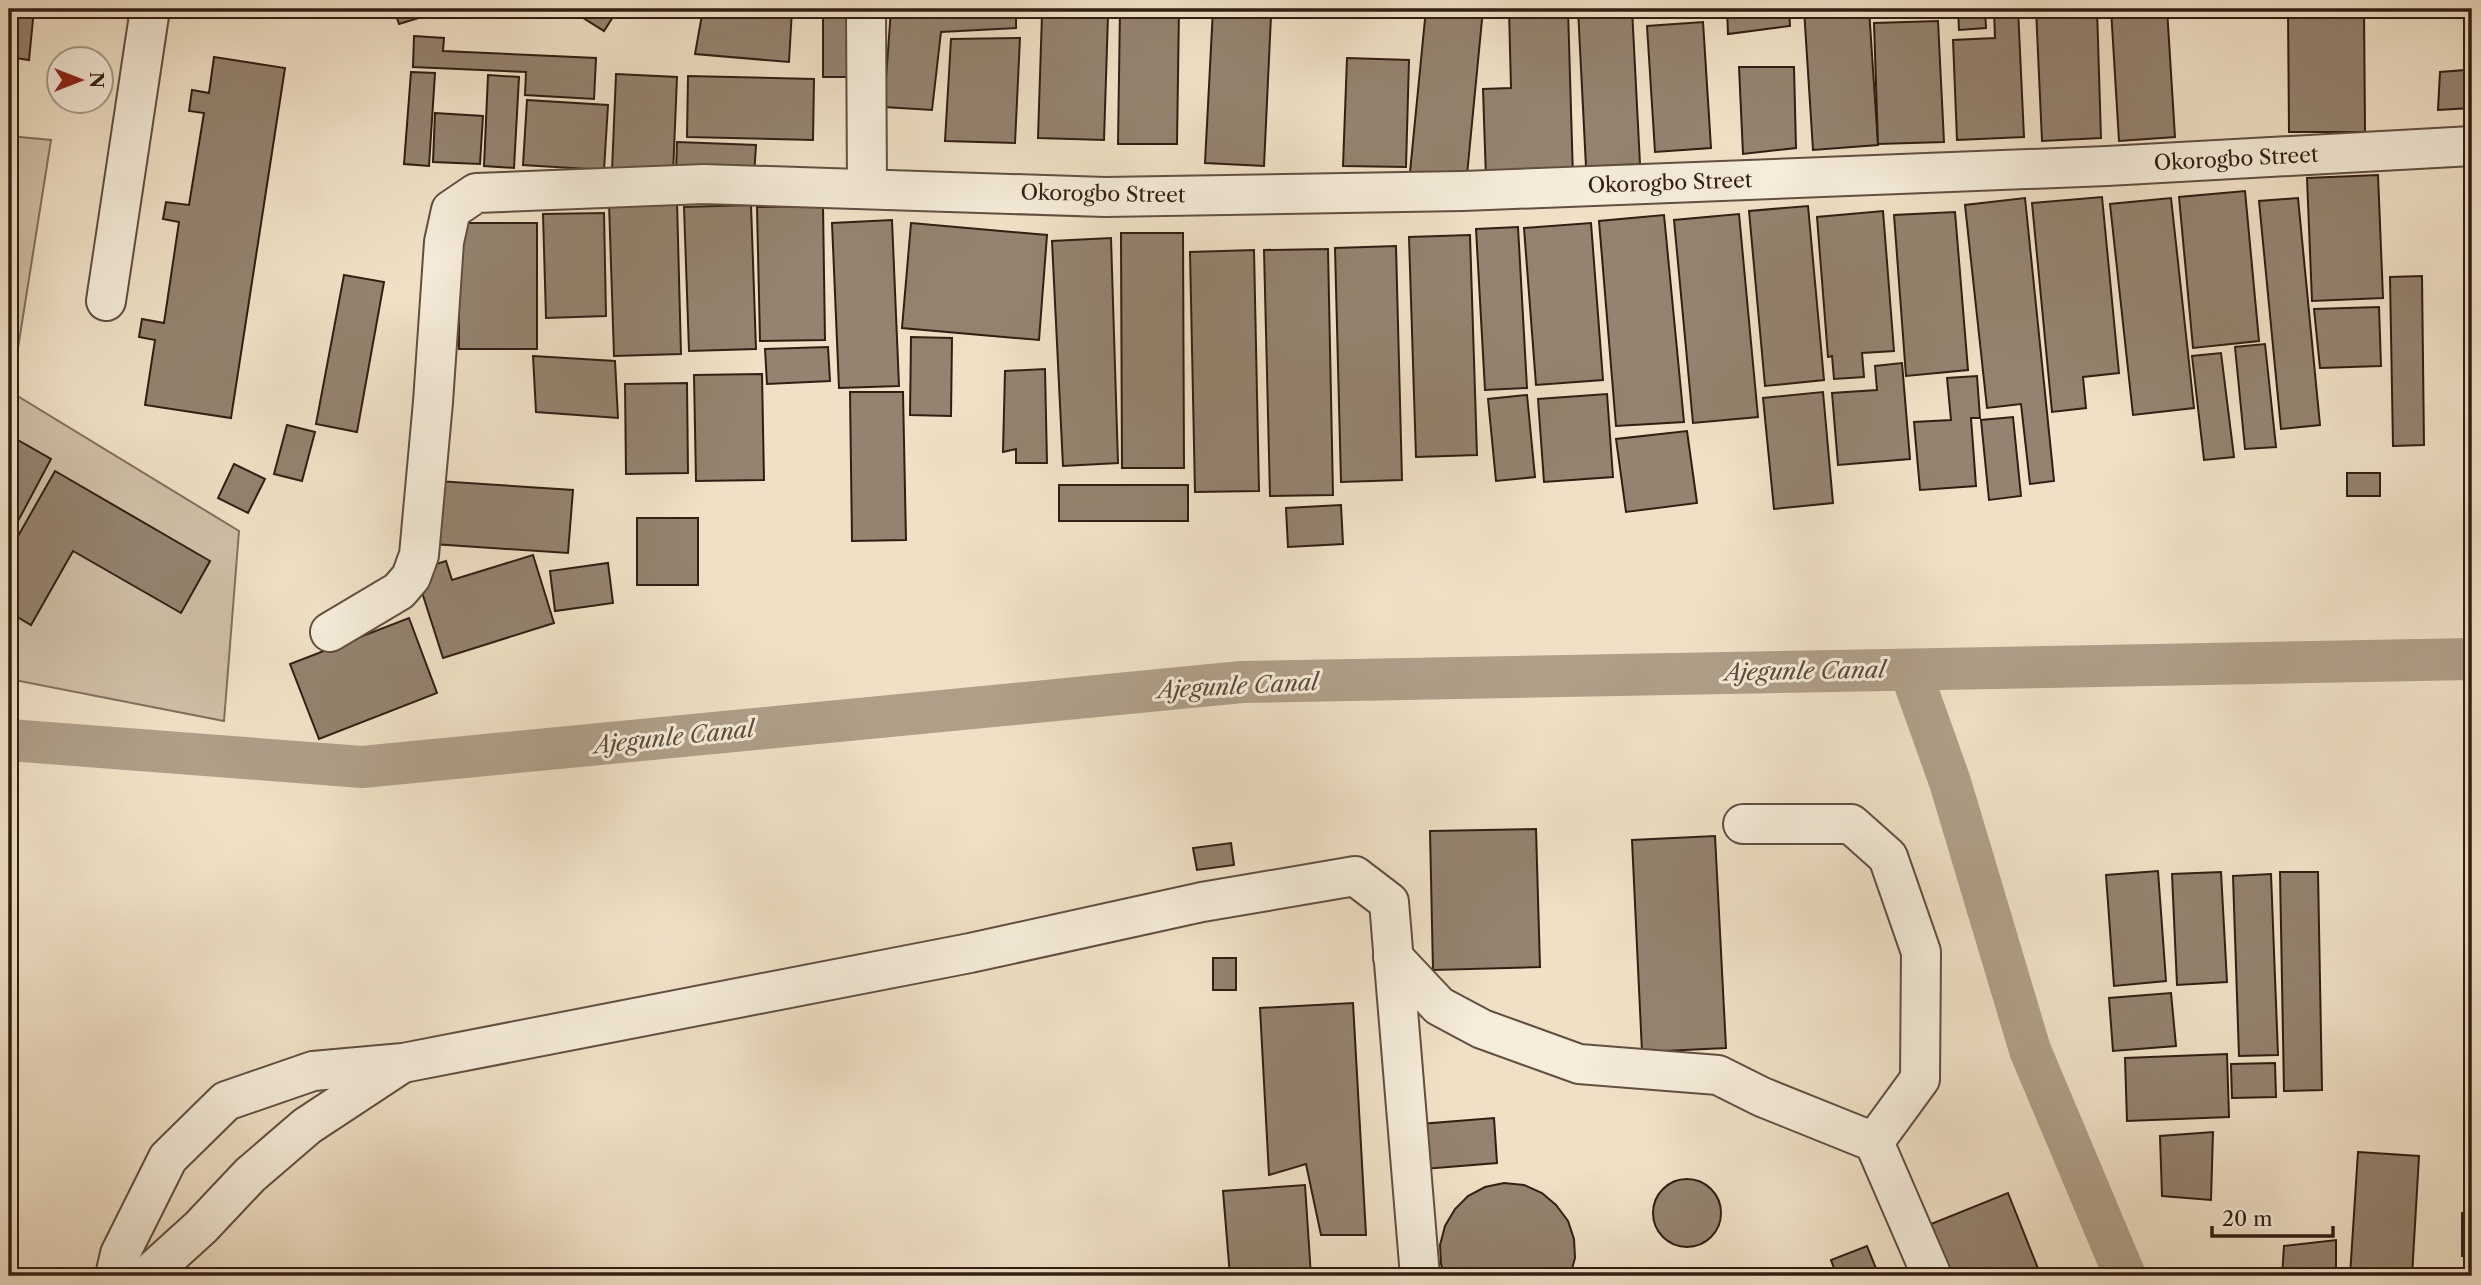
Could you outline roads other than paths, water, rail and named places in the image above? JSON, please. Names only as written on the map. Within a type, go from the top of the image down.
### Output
[{"type":"street","points":[[106,301],[150,9]]},
{"type":"street","points":[[866,9],[867,188]]},
{"type":"street","name":"Okorogbo Street","points":[[330,632],[398,591],[411,577],[419,555],[444,242],[452,210],[476,193],[704,184],[1105,197],[1463,191],[2107,166],[2472,146]]},
{"type":"street","points":[[1744,824],[1851,824],[1888,858],[1921,952],[1920,1079],[1874,1142]]},
{"type":"street","points":[[115,1276],[120,1254],[168,1158],[226,1101],[313,1071],[402,1063],[970,953],[1202,902],[1356,876],[1389,902],[1420,1276]]},
{"type":"street","points":[[1393,957],[1438,1006],[1482,1029],[1579,1064],[1718,1075],[1762,1097],[1874,1142],[1932,1276]]},
{"type":"street","points":[[147,1276],[201,1227],[250,1175],[298,1134],[402,1063]]},
{"type":"waterway","name":"Ajegunle Canal","points":[[9,740],[362,767],[1242,682],[2472,659]]},
{"type":"waterway","points":[[1910,670],[1950,782],[2030,1050],[2125,1276]]}]
